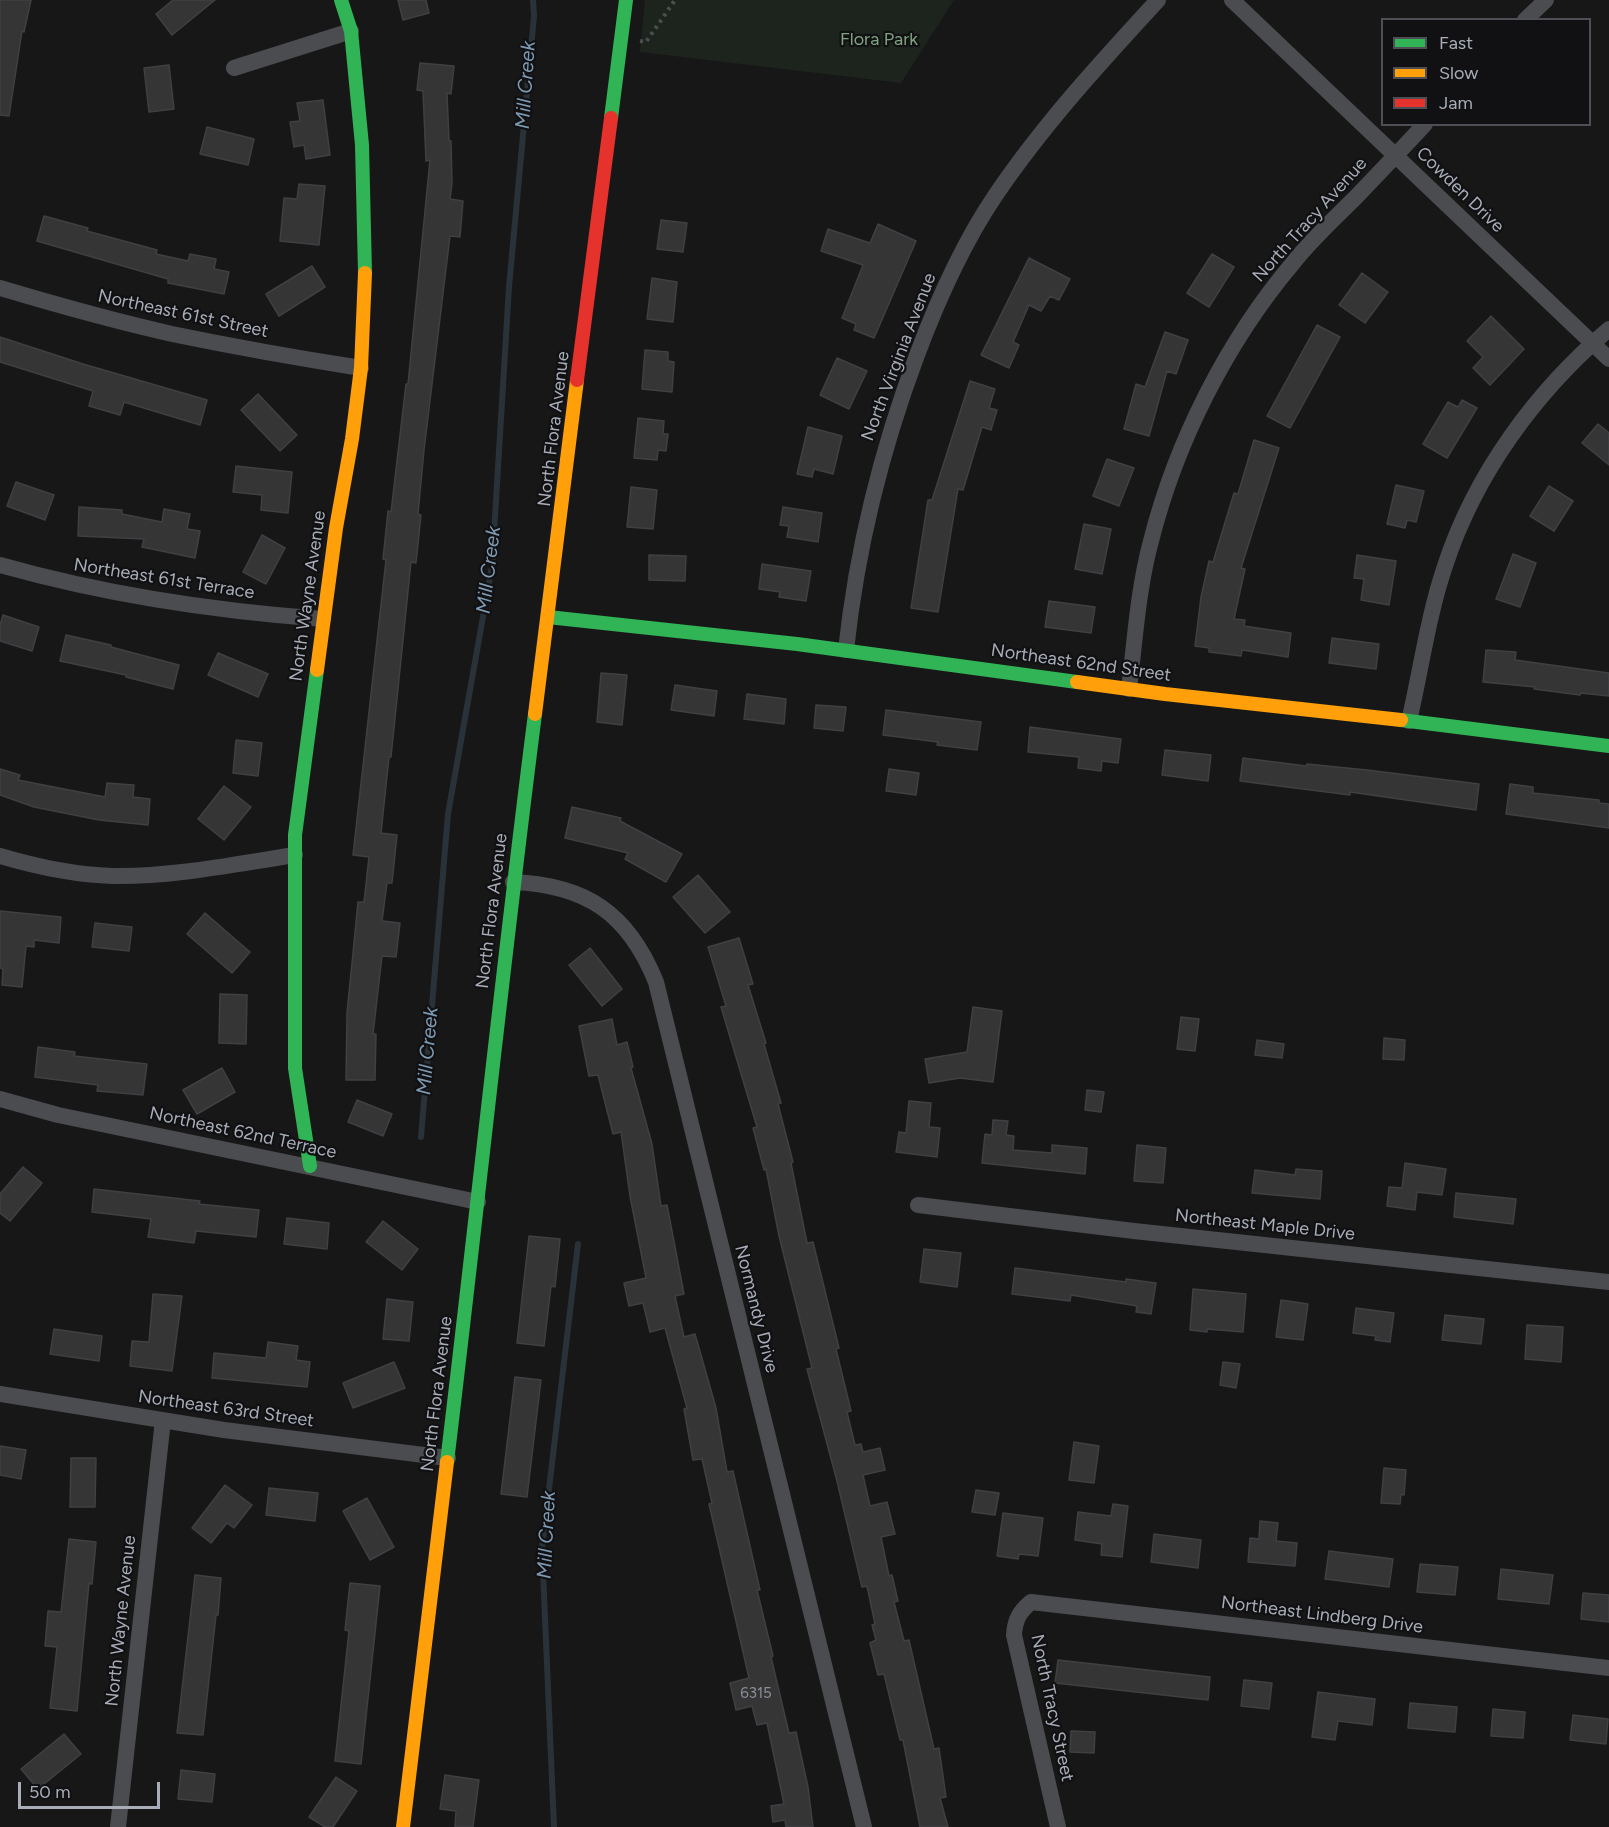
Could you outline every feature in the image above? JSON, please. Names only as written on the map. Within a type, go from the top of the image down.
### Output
[{"type":"street","name":"North Wayne Avenue","points":[[310,1166],[295,1068],[295,835],[323,619],[361,368],[365,281],[362,145],[351,31],[341,0]]},
{"type":"street","name":"North Flora Avenue","points":[[403,1827],[478,1202],[513,882],[626,0]]},
{"type":"street","name":"North Virginia Avenue","points":[[846,650],[858,560],[884,450],[902,395],[945,285],[994,197],[1028,149],[1077,87],[1158,0]]},
{"type":"street","name":"Cowden Drive","points":[[1233,0],[1609,359]]},
{"type":"street","points":[[1527,18],[1546,0]]},
{"type":"street","points":[[234,68],[351,31]]},
{"type":"street","name":"North Tracy Avenue","points":[[1129,689],[1142,580],[1151,541],[1168,483],[1216,376],[1264,298],[1293,263],[1423,126]]},
{"type":"street","name":"Northeast 61st Street","points":[[0,288],[86,313],[171,333],[257,351],[361,368]]},
{"type":"street","points":[[1409,721],[1431,616],[1445,565],[1465,515],[1490,467],[1516,428],[1553,383],[1609,328]]},
{"type":"street","name":"Northeast 61st Terrace","points":[[0,565],[113,593],[257,614],[323,619]]},
{"type":"street","name":"Northeast 62nd Street","points":[[548,617],[846,650],[1129,689],[1609,746]]},
{"type":"street","points":[[0,856],[29,865],[112,876],[155,874],[295,855]]},
{"type":"street","name":"Normandy Drive","points":[[513,882],[541,883],[565,889],[598,904],[634,938],[647,959],[656,982],[864,1827]]},
{"type":"street","name":"Northeast 62nd Terrace","points":[[0,1099],[58,1115],[478,1202]]},
{"type":"street","name":"Northeast Maple Drive","points":[[918,1205],[1134,1231],[1609,1282]]},
{"type":"street","name":"Northeast 63rd Street","points":[[0,1394],[224,1430],[448,1458]]},
{"type":"street","name":"North Wayne Avenue","points":[[118,1827],[164,1420]]},
{"type":"street","name":"Northeast Lindberg Drive","points":[[1031,1602],[1609,1668]]},
{"type":"street","name":"North Tracy Street","points":[[1031,1602],[1021,1610],[1015,1622],[1014,1635],[1058,1827]]},
{"type":"path","points":[[636,41],[646,42],[675,0]]},
{"type":"green space","name":"Flora Park","points":[[645,0],[954,0],[901,83],[640,52]]},
{"type":"building","points":[[0,0],[31,0],[24,32],[22,31],[9,116],[0,115]]},
{"type":"building","points":[[173,0],[215,0],[172,35],[156,14]]},
{"type":"building","points":[[398,0],[426,0],[429,13],[403,20]]},
{"type":"building","points":[[420,63],[454,66],[451,94],[447,93],[449,141],[451,141],[450,199],[463,201],[460,237],[450,236],[424,450],[416,563],[411,562],[381,833],[397,835],[392,883],[387,883],[382,921],[400,923],[396,957],[382,956],[373,1034],[376,1034],[375,1080],[346,1080],[347,1013],[358,902],[364,902],[369,857],[353,855],[386,560],[383,559],[388,511],[391,512],[406,384],[408,384],[430,160],[426,161],[423,91],[417,90]]},
{"type":"building","points":[[169,65],[174,109],[149,112],[144,68]]},
{"type":"building","points":[[323,100],[330,155],[306,159],[304,145],[294,147],[290,122],[300,121],[297,103]]},
{"type":"building","points":[[207,127],[254,139],[248,165],[200,154]]},
{"type":"building","points":[[299,184],[325,186],[319,245],[280,241],[284,198],[297,199]]},
{"type":"building","points":[[44,216],[88,228],[87,231],[157,250],[156,254],[188,261],[190,254],[216,259],[214,269],[229,272],[224,294],[168,283],[168,279],[37,241]]},
{"type":"building","points":[[661,220],[687,223],[683,252],[657,249]]},
{"type":"building","points":[[878,224],[916,241],[874,338],[854,330],[856,324],[842,318],[863,265],[821,251],[828,229],[870,243]]},
{"type":"building","points":[[1212,254],[1234,267],[1209,307],[1187,293]]},
{"type":"building","points":[[1029,258],[1070,279],[1059,300],[1050,296],[1041,311],[1029,305],[1013,342],[1019,345],[1009,368],[981,355]]},
{"type":"building","points":[[312,266],[325,287],[279,316],[266,294]]},
{"type":"building","points":[[1362,273],[1388,292],[1365,323],[1339,305]]},
{"type":"building","points":[[652,278],[677,282],[673,322],[647,319]]},
{"type":"building","points":[[1491,316],[1524,349],[1490,385],[1473,368],[1483,357],[1467,341]]},
{"type":"building","points":[[1317,325],[1340,337],[1290,428],[1267,416]]},
{"type":"building","points":[[1165,332],[1188,340],[1176,374],[1167,371],[1149,436],[1124,429],[1136,384],[1145,387]]},
{"type":"building","points":[[0,337],[207,400],[200,425],[124,402],[120,415],[89,406],[93,391],[0,362]]},
{"type":"building","points":[[645,350],[668,352],[668,361],[674,362],[672,392],[642,389]]},
{"type":"building","points":[[837,358],[867,371],[849,409],[820,395]]},
{"type":"building","points":[[970,381],[995,389],[989,408],[997,410],[991,430],[982,427],[963,490],[958,489],[938,612],[911,608],[928,500],[932,500]]},
{"type":"building","points":[[258,394],[297,435],[280,451],[241,410]]},
{"type":"building","points":[[1462,400],[1477,408],[1447,458],[1423,444],[1448,402],[1458,407]]},
{"type":"building","points":[[638,418],[664,421],[663,434],[668,434],[666,451],[658,450],[657,460],[634,458]]},
{"type":"building","points":[[1598,424],[1609,433],[1609,465],[1582,443]]},
{"type":"building","points":[[808,427],[842,436],[833,474],[814,469],[812,477],[797,474]]},
{"type":"building","points":[[1254,440],[1279,448],[1241,568],[1245,569],[1234,619],[1245,620],[1244,626],[1291,633],[1288,657],[1242,650],[1241,656],[1209,652],[1209,648],[1195,646],[1201,597],[1209,561],[1213,562],[1234,493],[1238,494]]},
{"type":"building","points":[[1107,459],[1134,468],[1119,506],[1093,496]]},
{"type":"building","points":[[236,466],[292,472],[288,513],[261,510],[262,495],[233,492]]},
{"type":"building","points":[[16,482],[54,495],[45,520],[7,506]]},
{"type":"building","points":[[1396,485],[1424,491],[1416,522],[1407,520],[1405,528],[1387,524]]},
{"type":"building","points":[[1549,486],[1573,501],[1554,531],[1530,516]]},
{"type":"building","points":[[631,487],[657,490],[653,529],[627,527]]},
{"type":"building","points":[[79,507],[122,510],[122,514],[162,522],[164,509],[190,514],[187,529],[200,531],[195,558],[142,547],[144,539],[78,536]]},
{"type":"building","points":[[783,507],[822,513],[818,542],[787,537],[789,526],[780,525]]},
{"type":"building","points":[[1084,524],[1111,529],[1102,574],[1075,569]]},
{"type":"building","points":[[262,535],[285,548],[266,584],[243,572]]},
{"type":"building","points":[[1513,554],[1536,563],[1520,607],[1496,599]]},
{"type":"building","points":[[649,555],[686,556],[685,581],[649,580]]},
{"type":"building","points":[[1357,555],[1396,561],[1389,605],[1361,600],[1364,579],[1354,578]]},
{"type":"building","points":[[762,564],[811,571],[806,601],[779,597],[780,592],[759,589]]},
{"type":"building","points":[[1049,601],[1095,607],[1091,633],[1045,627]]},
{"type":"building","points":[[3,615],[39,627],[32,651],[0,641],[0,625]]},
{"type":"building","points":[[66,635],[111,645],[111,647],[179,665],[173,689],[126,677],[126,675],[60,661]]},
{"type":"building","points":[[1332,638],[1379,644],[1376,669],[1329,663]]},
{"type":"building","points":[[1486,650],[1516,652],[1515,660],[1609,673],[1609,696],[1581,693],[1580,695],[1534,689],[1535,687],[1483,682]]},
{"type":"building","points":[[218,653],[268,674],[258,697],[208,675]]},
{"type":"building","points":[[601,673],[627,675],[622,725],[597,722]]},
{"type":"building","points":[[675,685],[717,691],[714,716],[671,710]]},
{"type":"building","points":[[747,694],[786,699],[784,724],[744,719]]},
{"type":"building","points":[[816,705],[846,707],[843,731],[814,728]]},
{"type":"building","points":[[886,710],[981,722],[977,750],[883,735]]},
{"type":"building","points":[[1030,727],[1121,739],[1118,763],[1102,761],[1101,771],[1078,768],[1079,757],[1028,752]]},
{"type":"building","points":[[236,740],[262,743],[258,776],[233,773]]},
{"type":"building","points":[[1165,750],[1211,755],[1208,781],[1162,775]]},
{"type":"building","points":[[1243,758],[1479,784],[1476,810],[1350,792],[1350,795],[1240,781]]},
{"type":"building","points":[[0,769],[20,775],[18,780],[105,797],[107,783],[134,785],[133,797],[150,799],[148,825],[99,820],[34,807],[0,795]]},
{"type":"building","points":[[889,769],[919,773],[916,795],[886,791]]},
{"type":"building","points":[[1510,784],[1533,787],[1533,793],[1599,800],[1599,803],[1609,804],[1609,828],[1506,814]]},
{"type":"building","points":[[224,786],[251,807],[224,840],[198,819]]},
{"type":"building","points":[[572,807],[621,818],[620,821],[682,854],[666,882],[625,859],[628,853],[565,838]]},
{"type":"building","points":[[698,875],[730,912],[705,933],[673,897]]},
{"type":"building","points":[[0,911],[61,917],[59,943],[34,940],[34,947],[26,946],[22,987],[2,985]]},
{"type":"building","points":[[205,913],[250,952],[232,973],[187,934]]},
{"type":"building","points":[[95,923],[132,927],[129,951],[92,947]]},
{"type":"building","points":[[739,938],[753,984],[748,985],[781,1103],[778,1104],[793,1162],[791,1163],[807,1243],[813,1242],[839,1348],[836,1349],[851,1411],[847,1412],[855,1445],[861,1444],[863,1452],[880,1448],[885,1470],[863,1475],[870,1506],[887,1502],[895,1534],[881,1537],[889,1576],[892,1575],[898,1601],[894,1602],[904,1641],[909,1640],[934,1749],[939,1748],[946,1797],[940,1798],[948,1827],[920,1827],[903,1740],[900,1740],[884,1674],[878,1675],[870,1643],[876,1640],[867,1586],[862,1587],[807,1369],[812,1368],[779,1236],[766,1169],[764,1170],[753,1128],[757,1127],[721,1007],[726,1006],[708,947]]},
{"type":"building","points":[[590,948],[622,989],[602,1006],[569,965]]},
{"type":"building","points":[[220,994],[247,995],[246,1044],[219,1043]]},
{"type":"building","points":[[973,1007],[1002,1011],[993,1082],[960,1078],[929,1083],[925,1059],[967,1052]]},
{"type":"building","points":[[1181,1017],[1199,1019],[1195,1051],[1177,1049]]},
{"type":"building","points":[[612,1019],[617,1045],[627,1042],[633,1067],[631,1068],[652,1144],[661,1206],[667,1205],[684,1294],[675,1296],[684,1337],[695,1334],[716,1408],[727,1472],[733,1471],[789,1733],[796,1732],[808,1787],[813,1827],[786,1827],[785,1820],[773,1822],[771,1806],[784,1804],[767,1723],[757,1725],[752,1706],[736,1710],[730,1683],[749,1678],[709,1504],[712,1503],[702,1459],[693,1460],[684,1409],[687,1408],[665,1328],[650,1332],[643,1303],[629,1306],[624,1283],[646,1278],[630,1196],[621,1132],[613,1134],[598,1075],[589,1076],[579,1026]]},
{"type":"building","points":[[1384,1038],[1405,1040],[1404,1060],[1383,1059]]},
{"type":"building","points":[[1257,1040],[1284,1044],[1282,1058],[1255,1055]]},
{"type":"building","points":[[38,1047],[75,1052],[74,1056],[147,1064],[143,1095],[97,1091],[98,1085],[35,1077]]},
{"type":"building","points":[[222,1068],[235,1092],[197,1114],[183,1090]]},
{"type":"building","points":[[1087,1090],[1104,1092],[1101,1112],[1085,1110]]},
{"type":"building","points":[[357,1100],[392,1114],[383,1136],[348,1122]]},
{"type":"building","points":[[909,1101],[931,1103],[929,1127],[940,1128],[937,1157],[896,1152],[899,1132],[906,1133]]},
{"type":"building","points":[[993,1120],[1008,1121],[1006,1135],[1014,1136],[1013,1150],[1052,1153],[1052,1145],[1087,1148],[1085,1174],[982,1163],[985,1134],[992,1135]]},
{"type":"building","points":[[1137,1145],[1166,1148],[1163,1183],[1134,1181]]},
{"type":"building","points":[[1405,1163],[1446,1169],[1442,1195],[1417,1192],[1415,1210],[1387,1206],[1389,1187],[1402,1188]]},
{"type":"building","points":[[23,1167],[42,1183],[10,1221],[0,1213],[0,1194]]},
{"type":"building","points":[[1296,1169],[1322,1171],[1320,1199],[1252,1193],[1255,1170],[1295,1175]]},
{"type":"building","points":[[94,1189],[259,1210],[256,1237],[196,1231],[194,1243],[148,1237],[151,1219],[92,1212]]},
{"type":"building","points":[[1456,1193],[1516,1199],[1513,1224],[1454,1217]]},
{"type":"building","points":[[287,1218],[329,1223],[327,1249],[284,1244]]},
{"type":"building","points":[[383,1221],[418,1249],[402,1270],[366,1242]]},
{"type":"building","points":[[529,1236],[560,1239],[555,1287],[551,1286],[544,1346],[517,1343]]},
{"type":"building","points":[[924,1249],[961,1253],[957,1287],[920,1282]]},
{"type":"building","points":[[1015,1268],[1126,1282],[1126,1279],[1156,1283],[1151,1314],[1136,1312],[1137,1306],[1071,1295],[1070,1301],[1012,1294]]},
{"type":"building","points":[[1193,1289],[1246,1294],[1243,1332],[1190,1330]]},
{"type":"building","points":[[153,1294],[182,1296],[172,1371],[130,1366],[132,1341],[149,1342]]},
{"type":"building","points":[[387,1299],[413,1302],[409,1341],[383,1339]]},
{"type":"building","points":[[1281,1300],[1308,1304],[1303,1340],[1276,1337]]},
{"type":"building","points":[[1356,1308],[1394,1313],[1390,1342],[1375,1340],[1376,1336],[1353,1333]]},
{"type":"building","points":[[1445,1315],[1484,1319],[1481,1344],[1442,1340]]},
{"type":"building","points":[[1527,1325],[1563,1327],[1561,1362],[1525,1359]]},
{"type":"building","points":[[54,1329],[102,1336],[99,1361],[50,1354]]},
{"type":"building","points":[[268,1342],[298,1346],[296,1360],[310,1362],[307,1387],[212,1378],[214,1353],[266,1358]]},
{"type":"building","points":[[394,1362],[405,1388],[353,1408],[343,1383]]},
{"type":"building","points":[[1223,1362],[1240,1364],[1236,1388],[1220,1385]]},
{"type":"building","points":[[515,1377],[541,1380],[527,1497],[501,1494]]},
{"type":"building","points":[[1074,1442],[1099,1446],[1094,1483],[1069,1480]]},
{"type":"building","points":[[0,1446],[26,1450],[21,1479],[0,1475]]},
{"type":"building","points":[[71,1458],[96,1458],[95,1507],[70,1507]]},
{"type":"building","points":[[1384,1468],[1406,1470],[1404,1495],[1401,1494],[1400,1504],[1381,1503]]},
{"type":"building","points":[[225,1485],[252,1505],[234,1528],[227,1523],[211,1543],[192,1528]]},
{"type":"building","points":[[269,1488],[318,1493],[315,1521],[266,1515]]},
{"type":"building","points":[[976,1490],[999,1493],[995,1515],[972,1512]]},
{"type":"building","points":[[367,1498],[394,1547],[370,1560],[343,1511]]},
{"type":"building","points":[[1113,1504],[1128,1506],[1122,1557],[1101,1555],[1102,1544],[1075,1540],[1078,1512],[1111,1516]]},
{"type":"building","points":[[1003,1513],[1043,1518],[1038,1556],[1019,1554],[1018,1559],[997,1556]]},
{"type":"building","points":[[1260,1521],[1278,1523],[1276,1541],[1297,1543],[1295,1566],[1248,1562],[1250,1538],[1259,1539]]},
{"type":"building","points":[[1154,1534],[1201,1540],[1198,1568],[1151,1562]]},
{"type":"building","points":[[69,1539],[96,1542],[92,1584],[89,1583],[77,1711],[50,1708],[57,1647],[45,1646],[48,1611],[61,1612]]},
{"type":"building","points":[[1329,1551],[1393,1559],[1389,1587],[1325,1579]]},
{"type":"building","points":[[1420,1564],[1458,1567],[1455,1595],[1417,1592]]},
{"type":"building","points":[[1501,1569],[1553,1575],[1549,1604],[1498,1599]]},
{"type":"building","points":[[195,1575],[221,1578],[203,1735],[177,1733]]},
{"type":"building","points":[[350,1583],[380,1586],[361,1764],[335,1761],[349,1631],[345,1630]]},
{"type":"building","points":[[1583,1593],[1609,1595],[1609,1622],[1581,1619]]},
{"type":"building","points":[[1058,1660],[1210,1677],[1208,1700],[1055,1683]]},
{"type":"building","points":[[1244,1680],[1272,1683],[1269,1709],[1241,1706]]},
{"type":"building","points":[[1318,1692],[1375,1699],[1372,1725],[1338,1721],[1335,1740],[1312,1737]]},
{"type":"building","points":[[1410,1703],[1457,1707],[1455,1732],[1408,1728]]},
{"type":"building","points":[[1493,1709],[1525,1712],[1523,1738],[1491,1736]]},
{"type":"building","points":[[1573,1715],[1608,1719],[1606,1744],[1570,1740]]},
{"type":"building","points":[[1071,1731],[1095,1732],[1094,1753],[1070,1752]]},
{"type":"building","points":[[64,1734],[81,1754],[38,1789],[21,1769]]},
{"type":"building","points":[[181,1770],[215,1774],[212,1802],[178,1799]]},
{"type":"building","points":[[445,1775],[479,1780],[473,1827],[455,1827],[456,1811],[440,1809]]},
{"type":"building","points":[[336,1777],[357,1791],[333,1827],[325,1827],[309,1817]]},
{"type":"waterway","name":"Mill Creek","points":[[421,1137],[448,814],[492,566],[509,287],[534,16],[533,0]]},
{"type":"waterway","name":"Mill Creek","points":[[554,1827],[542,1548],[578,1244]]},
{"type":"traffic: fast","points":[[341,0],[351,31],[362,145],[365,273]]},
{"type":"traffic: fast","points":[[611,118],[626,0]]},
{"type":"traffic: fast","points":[[548,617],[797,644],[1077,682]]},
{"type":"traffic: fast","points":[[310,1166],[295,1068],[295,835],[317,670]]},
{"type":"traffic: fast","points":[[447,1462],[535,714]]},
{"type":"traffic: fast","points":[[1401,720],[1609,746]]},
{"type":"traffic: slow","points":[[317,670],[361,368],[365,273]]},
{"type":"traffic: slow","points":[[535,714],[577,380]]},
{"type":"traffic: slow","points":[[1077,682],[1401,720]]},
{"type":"traffic: slow","points":[[403,1827],[447,1462]]},
{"type":"traffic: jam","points":[[577,380],[611,118]]}]
